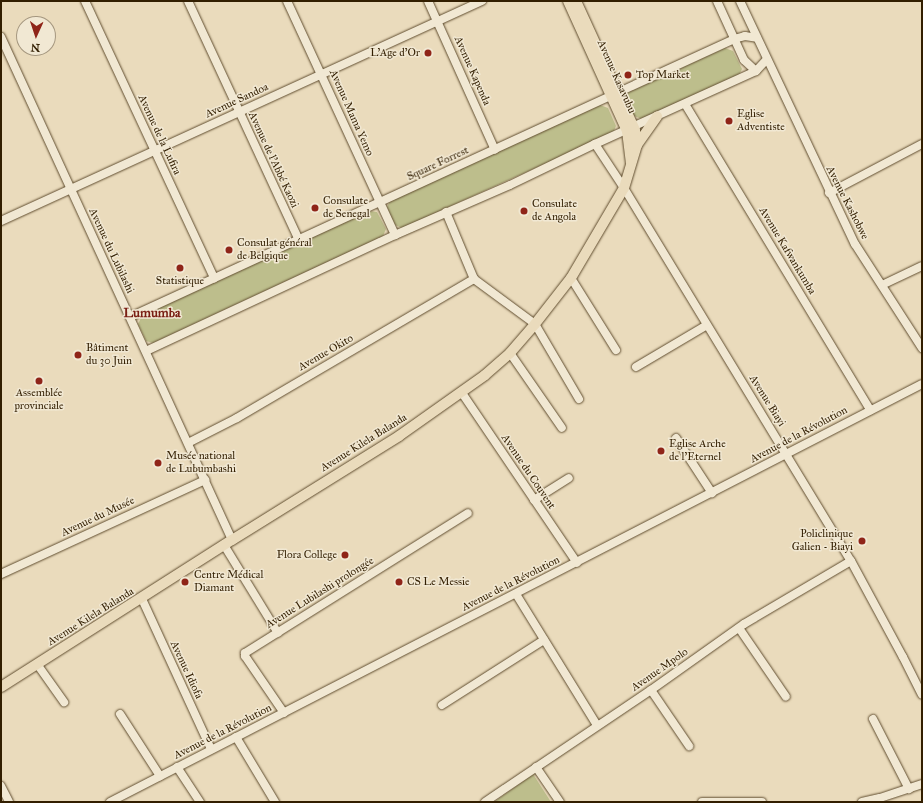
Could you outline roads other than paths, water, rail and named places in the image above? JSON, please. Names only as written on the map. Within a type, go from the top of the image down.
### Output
[{"type":"main road","name":"Avenue Kasavubu","points":[[568,1],[615,95]]},
{"type":"main road","name":"Avenue Kasavubu","points":[[576,1],[630,128],[631,165]]},
{"type":"main road","points":[[637,145],[657,116]]},
{"type":"main road","name":"Avenue Kilela Balanda","points":[[1,687],[142,599],[228,542],[400,436],[462,393],[510,352],[535,324],[571,278],[624,188],[637,145],[630,128]]},
{"type":"street","name":"Avenue de la Lufira","points":[[85,1],[214,278]]},
{"type":"street","name":"Avenue de l'Abbé Kaozi","points":[[188,1],[299,240]]},
{"type":"street","name":"Avenue Mama Yemo","points":[[287,1],[395,235]]},
{"type":"street","name":"Avenue Kapenda","points":[[428,1],[495,150]]},
{"type":"street","name":"Avenue Sandoa","points":[[1,221],[482,1]]},
{"type":"street","points":[[717,1],[744,60],[756,71],[768,74],[776,79]]},
{"type":"street","name":"Avenue Kashobwe","points":[[740,1],[829,193],[855,244],[922,348]]},
{"type":"street","name":"Square Forrest","points":[[130,317],[734,39],[745,36],[757,38]]},
{"type":"street","name":"Avenue du Lubilashi","points":[[1,37],[205,480],[228,542],[278,633]]},
{"type":"street","points":[[146,351],[395,235],[756,71],[767,59]]},
{"type":"street","name":"Avenue Kafwankumba","points":[[685,104],[870,410]]},
{"type":"street","name":"Avenue Biayi","points":[[595,144],[624,188],[851,562],[922,695]]},
{"type":"street","points":[[829,193],[922,144]]},
{"type":"street","points":[[446,212],[474,279],[535,324],[579,399]]},
{"type":"street","points":[[882,285],[922,266]]},
{"type":"street","points":[[571,278],[616,350]]},
{"type":"street","name":"Avenue Okito","points":[[188,444],[237,418],[474,279]]},
{"type":"street","points":[[636,367],[707,325]]},
{"type":"street","points":[[510,352],[562,428]]},
{"type":"street","name":"Avenue de la Révolution","points":[[110,802],[577,563],[922,384]]},
{"type":"street","name":"Avenue du Couvent","points":[[462,393],[577,563]]},
{"type":"street","points":[[676,438],[712,493]]},
{"type":"street","points":[[534,500],[569,478]]},
{"type":"street","name":"Avenue du Musée","points":[[1,574],[205,480]]},
{"type":"street","name":"Avenue Lubilashi prolongée","points":[[284,713],[245,655],[246,652],[468,513]]},
{"type":"street","name":"Avenue Mpolo","points":[[485,802],[651,690],[738,628],[797,592],[851,562]]},
{"type":"street","points":[[516,594],[597,725]]},
{"type":"street","name":"Avenue Idiofa","points":[[142,599],[211,749]]},
{"type":"street","points":[[738,628],[786,697]]},
{"type":"street","points":[[442,705],[544,640]]},
{"type":"street","points":[[37,664],[64,702]]},
{"type":"street","points":[[651,690],[689,746]]},
{"type":"street","points":[[120,714],[160,776]]},
{"type":"street","points":[[873,719],[909,789]]},
{"type":"street","points":[[236,737],[275,802]]},
{"type":"street","points":[[177,767],[200,802]]},
{"type":"street","points":[[536,767],[560,802]]},
{"type":"street","points":[[862,802],[922,784]]},
{"type":"street","points":[[1,786],[9,802]]},
{"type":"street","points":[[702,802],[762,802]]},
{"type":"place","name":"L'Age d'Or","points":[[428,53]]},
{"type":"place","name":"Top Market","points":[[628,75]]},
{"type":"place","name":"Eglise Adventiste","points":[[729,121]]},
{"type":"place","name":"Consulate de Senegal","points":[[315,208]]},
{"type":"place","name":"Consulate de Angola","points":[[524,211]]},
{"type":"place","name":"Consulat général de Belgique","points":[[229,250]]},
{"type":"place","name":"Statistique","points":[[180,268]]},
{"type":"place","name":"Bâtiment du 30 Juin","points":[[78,355]]},
{"type":"place","name":"Assemblée provinciale","points":[[39,381]]},
{"type":"place","name":"Eglise Arche de l'Eternel","points":[[661,451]]},
{"type":"place","name":"Musée national de Lubumbashi","points":[[158,463]]},
{"type":"place","name":"Policlinique Galien - Biayi","points":[[862,541]]},
{"type":"place","name":"Flora College","points":[[345,555]]},
{"type":"place","name":"Centre Médical Diamant","points":[[185,582]]},
{"type":"place","name":"CS Le Messie","points":[[399,582]]},
{"type":"district","name":"Lumumba","points":[[152,313]]}]
